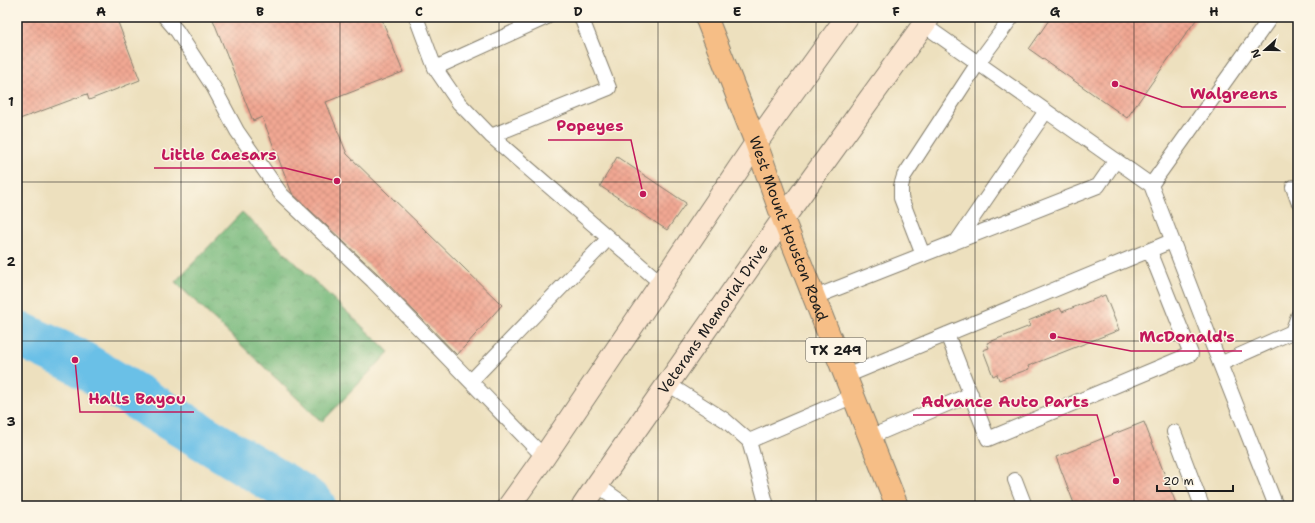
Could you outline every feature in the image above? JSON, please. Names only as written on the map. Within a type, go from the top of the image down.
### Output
[{"type":"main road","name":"West Mount Houston Road","points":[[706,17],[756,143],[783,219],[870,437],[895,505]]},
{"type":"main road","points":[[509,506],[662,284],[756,143],[847,17]]},
{"type":"main road","name":"Veterans Memorial Drive","points":[[583,506],[783,219],[927,21]]},
{"type":"lane","points":[[165,17],[177,31],[214,88],[237,131],[281,194],[373,281],[544,457]]},
{"type":"lane","points":[[416,17],[436,68],[459,104],[491,136],[608,239],[662,284]]},
{"type":"lane","points":[[436,68],[547,17]]},
{"type":"lane","points":[[491,136],[609,88],[581,17]]},
{"type":"lane","points":[[923,255],[901,198],[901,186],[904,176],[978,63],[1012,17]]},
{"type":"lane","points":[[1151,185],[1268,21],[1269,17]]},
{"type":"lane","points":[[927,21],[978,63],[1151,185],[1276,506]]},
{"type":"lane","points":[[957,241],[1046,111]]},
{"type":"lane","points":[[815,297],[1098,186],[1116,160]]},
{"type":"lane","points":[[1293,187],[1298,201]]},
{"type":"lane","points":[[471,381],[608,239]]},
{"type":"lane","points":[[846,376],[1172,241]]},
{"type":"lane","points":[[1150,251],[1191,354]]},
{"type":"lane","points":[[1220,364],[1292,332],[1298,316]]},
{"type":"lane","points":[[947,334],[988,439],[1213,346]]},
{"type":"lane","points":[[668,384],[725,420],[750,441],[767,506]]},
{"type":"lane","points":[[870,437],[971,394]]},
{"type":"lane","points":[[750,441],[854,396]]},
{"type":"lane","points":[[1174,432],[1202,506]]},
{"type":"lane","points":[[1015,480],[1025,506]]},
{"type":"lane","points":[[597,485],[627,506]]},
{"type":"green space","points":[[242,212],[389,352],[322,422],[175,282]]},
{"type":"building","points":[[17,17],[116,17],[140,80],[89,100],[87,94],[17,120]]},
{"type":"building","points":[[212,17],[381,17],[403,72],[326,102],[347,154],[502,305],[457,355],[379,275],[292,193],[262,117],[253,121]]},
{"type":"building","points":[[1051,17],[1198,17],[1127,118],[1029,49]]},
{"type":"building","points":[[617,157],[686,203],[667,230],[600,186]]},
{"type":"building","points":[[1105,295],[1119,330],[1028,366],[1029,369],[999,380],[997,374],[993,376],[983,350],[989,348],[987,343],[1030,326],[1028,321],[1060,308],[1062,312]]},
{"type":"building","points":[[1144,422],[1177,506],[1075,506],[1056,457]]},
{"type":"waterway","points":[[17,333],[75,360],[302,497],[313,506]]},
{"type":"place","name":"Walgreens","points":[[1115,84]]},
{"type":"place","name":"Little Caesars","points":[[337,181]]},
{"type":"place","name":"Popeyes","points":[[643,194]]},
{"type":"place","name":"McDonald's","points":[[1053,336]]},
{"type":"place","name":"Halls Bayou","points":[[75,360]]},
{"type":"place","name":"Advance Auto Parts","points":[[1116,481]]}]
